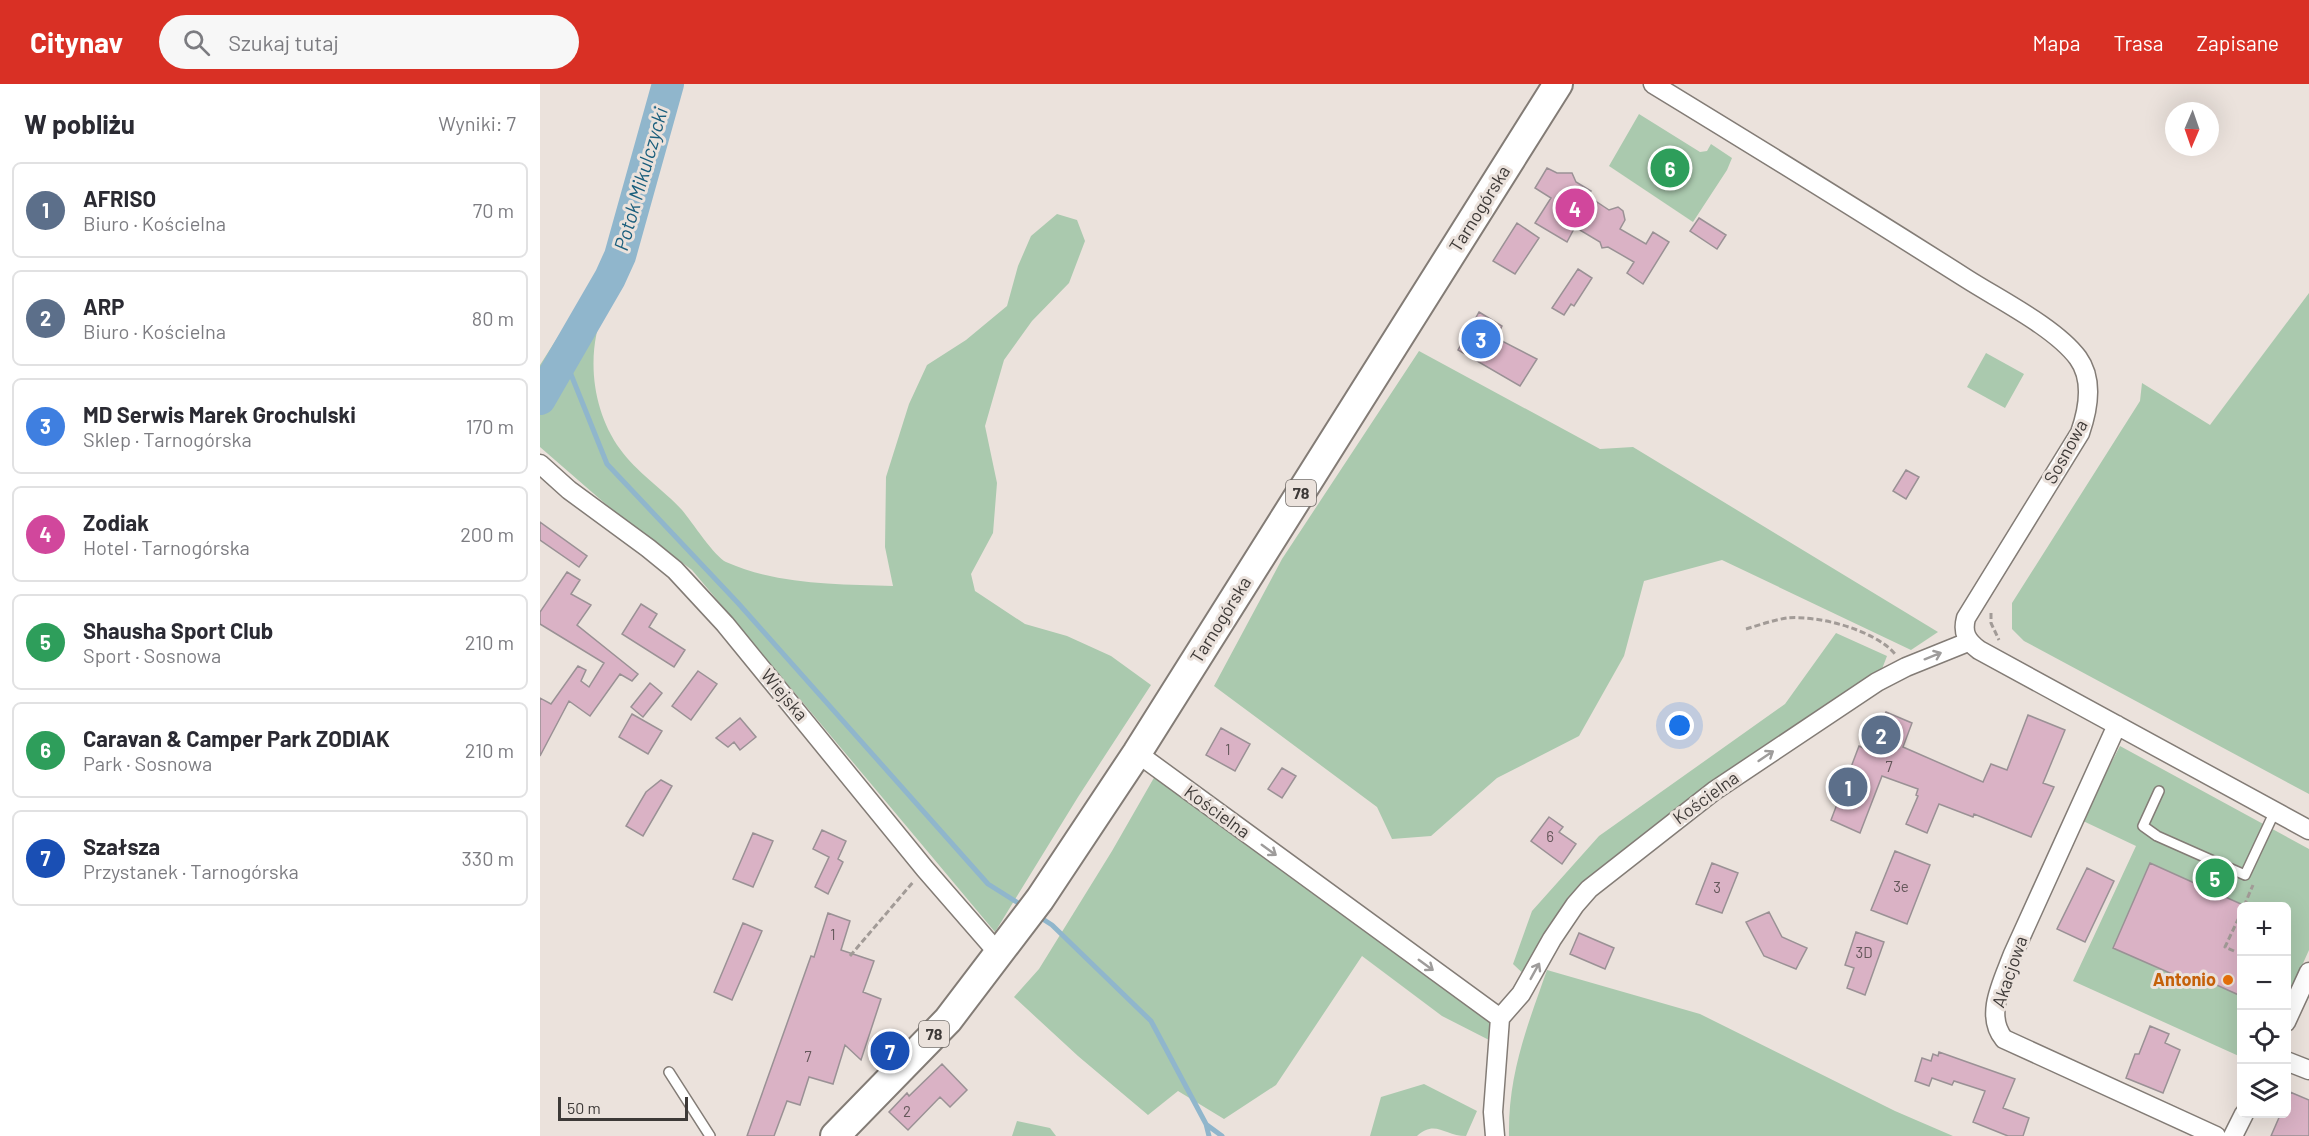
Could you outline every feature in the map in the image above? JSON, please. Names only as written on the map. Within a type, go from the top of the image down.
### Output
[{"type":"main road","name":"Tarnogórska","points":[[840,1133],[871,1097],[948,1020],[1040,899],[1137,753],[1558,84]]},
{"type":"street","name":"Sosnowa","points":[[1653,84],[2060,338],[2079,360],[2088,387],[2089,409],[2080,433],[1966,618],[1963,629],[1968,642]]},
{"type":"street","name":"Wiejska","points":[[540,464],[569,490],[675,570],[725,624],[925,869],[1007,944]]},
{"type":"street","name":"Kościelna","points":[[1137,753],[1500,1018],[1521,994],[1552,939],[1589,889],[1714,791],[1877,682],[1906,667],[1968,642]]},
{"type":"street","points":[[1968,642],[2309,830]]},
{"type":"street","name":"Akacjowa","points":[[2117,725],[2013,954],[1999,993],[1995,1020],[1998,1032],[2004,1039],[2216,1136]]},
{"type":"street","points":[[2291,1011],[2309,972]]},
{"type":"street","points":[[1495,1136],[1488,1108],[1500,1018]]},
{"type":"street","points":[[2291,1063],[2309,1070]]},
{"type":"street","points":[[2234,1136],[2242,1118]]},
{"type":"lane","points":[[2159,790],[2143,826],[2157,836],[2244,875],[2275,811]]},
{"type":"lane","points":[[669,1072],[710,1136]]},
{"type":"path","points":[[1992,609],[1991,622],[2000,641],[2006,646]]},
{"type":"path","points":[[1746,628],[1788,618],[1820,621],[1855,629],[1887,644],[1906,667]]},
{"type":"path","points":[[850,956],[925,869]]},
{"type":"path","points":[[2234,951],[2225,947],[2236,924]]},
{"type":"green space","points":[[654,84],[678,84],[624,279],[608,302],[599,322],[594,360],[597,398],[610,433],[626,457],[682,510],[721,559],[746,570],[808,582],[893,586],[885,547],[886,477],[909,404],[927,365],[966,340],[1007,306],[1018,266],[1031,236],[1057,214],[1077,220],[1085,241],[1069,283],[1032,321],[1004,360],[985,426],[997,483],[993,533],[971,574],[975,591],[1025,624],[1067,636],[1111,656],[1151,685],[1078,797],[995,932],[692,570],[616,513],[540,447],[540,365],[602,268]]},
{"type":"green space","points":[[1639,114],[1700,152],[1707,151],[1711,144],[1732,158],[1727,170],[1693,222],[1609,166]]},
{"type":"green space","points":[[2309,293],[2309,794],[2024,641],[2012,629],[2012,603],[2140,401],[2142,383],[2210,425]]},
{"type":"green space","points":[[1419,351],[1600,449],[1633,447],[1938,632],[1911,650],[1722,560],[1644,581],[1624,656],[1579,736],[1497,778],[1431,836],[1392,839],[1377,807],[1214,686],[1282,559]]},
{"type":"green space","points":[[1986,353],[2024,374],[2005,408],[1967,387]]},
{"type":"green space","points":[[1836,633],[1887,656],[1877,682],[1589,889],[1530,980],[1513,964],[1532,911],[1599,836],[1785,704]]},
{"type":"green space","points":[[2120,746],[2309,849],[2309,950],[2291,990],[2291,902],[2237,902],[2237,1055],[2073,981],[2136,846],[2081,820]]},
{"type":"green space","points":[[1155,776],[1495,1019],[1491,1041],[1442,1016],[1362,956],[1276,1085],[1224,1119],[1178,1091],[1148,1115],[1078,1056],[1014,997],[1039,969]]},
{"type":"green space","points":[[1547,970],[1700,1014],[1895,1111],[1953,1136],[1509,1136],[1515,1071]]},
{"type":"green space","points":[[1424,1084],[1477,1111],[1466,1136],[1429,1129],[1417,1136],[1370,1136],[1381,1097]]},
{"type":"green space","points":[[1017,1121],[1050,1128],[1056,1136],[1012,1136]]},
{"type":"building","points":[[1547,168],[1557,173],[1572,173],[1576,182],[1591,191],[1588,196],[1609,210],[1618,207],[1623,211],[1625,220],[1620,229],[1646,244],[1653,232],[1669,242],[1643,284],[1627,273],[1634,262],[1608,247],[1602,248],[1600,242],[1575,227],[1567,242],[1535,223],[1551,198],[1535,188]]},
{"type":"building","points":[[1699,218],[1726,235],[1717,249],[1690,231]]},
{"type":"building","points":[[1517,223],[1539,238],[1515,274],[1493,261]]},
{"type":"building","points":[[1578,269],[1592,278],[1574,306],[1571,304],[1564,315],[1552,308]]},
{"type":"building","points":[[1479,312],[1502,326],[1496,338],[1537,359],[1520,386],[1458,350]]},
{"type":"building","points":[[1906,470],[1919,477],[1906,499],[1893,491]]},
{"type":"building","points":[[540,522],[587,556],[579,567],[540,540]]},
{"type":"building","points":[[567,572],[580,580],[571,594],[591,605],[577,625],[638,674],[632,681],[620,674],[590,716],[569,701],[540,756],[540,698],[551,704],[578,666],[586,670],[581,681],[589,687],[604,663],[540,624],[540,612]]},
{"type":"building","points":[[641,604],[657,614],[649,627],[685,650],[674,667],[622,634]]},
{"type":"building","points":[[698,671],[717,684],[691,720],[672,706]]},
{"type":"building","points":[[650,683],[662,693],[643,717],[631,707]]},
{"type":"building","points":[[1886,712],[1912,723],[1903,747],[1983,782],[1991,764],[2007,770],[2028,715],[2065,730],[2043,783],[2054,787],[2031,837],[1974,814],[1973,817],[1939,804],[1927,833],[1906,824],[1918,796],[1916,795],[1918,789],[1882,776],[1860,833],[1831,820],[1859,746],[1870,751]]},
{"type":"building","points":[[632,714],[662,731],[648,754],[619,737]]},
{"type":"building","points":[[740,718],[756,737],[740,750],[734,742],[728,747],[716,738]]},
{"type":"building","points":[[1221,728],[1250,744],[1235,771],[1206,755]]},
{"type":"building","points":[[1282,768],[1296,776],[1282,798],[1268,789]]},
{"type":"building","points":[[661,780],[672,786],[643,836],[626,826],[646,792]]},
{"type":"building","points":[[1549,817],[1563,827],[1559,832],[1576,844],[1562,864],[1531,841]]},
{"type":"building","points":[[822,830],[846,841],[838,859],[843,862],[828,894],[815,887],[829,857],[813,849]]},
{"type":"building","points":[[753,833],[773,841],[753,887],[733,879]]},
{"type":"building","points":[[1895,851],[1930,865],[1907,924],[1871,910]]},
{"type":"building","points":[[1712,863],[1738,873],[1722,913],[1696,904]]},
{"type":"building","points":[[2150,863],[2237,902],[2237,994],[2199,977],[2195,984],[2113,948]]},
{"type":"building","points":[[2087,868],[2114,881],[2085,942],[2057,929]]},
{"type":"building","points":[[1769,912],[1782,937],[1807,948],[1796,969],[1764,956],[1746,922]]},
{"type":"building","points":[[828,913],[850,921],[841,950],[874,961],[863,992],[881,999],[861,1060],[845,1045],[833,1084],[809,1077],[800,1105],[787,1101],[774,1136],[747,1136],[811,956],[814,957]]},
{"type":"building","points":[[743,923],[762,931],[732,1000],[714,992]]},
{"type":"building","points":[[1856,932],[1884,942],[1865,995],[1847,988],[1854,968],[1845,965]]},
{"type":"building","points":[[1579,933],[1614,948],[1605,969],[1570,954]]},
{"type":"building","points":[[2150,1026],[2169,1034],[2165,1043],[2180,1050],[2163,1093],[2126,1078],[2135,1054],[2139,1054]]},
{"type":"building","points":[[1939,1052],[2015,1079],[2003,1108],[2029,1118],[2023,1136],[2008,1136],[1973,1122],[1985,1091],[1954,1081],[1952,1085],[1932,1078],[1929,1086],[1915,1081],[1922,1058],[1931,1061],[1933,1054],[1938,1056]]},
{"type":"building","points":[[942,1064],[967,1090],[950,1107],[940,1097],[908,1130],[889,1112],[907,1093],[909,1096]]},
{"type":"building","points":[[2291,1092],[2309,1100],[2309,1136],[2271,1136],[2279,1118],[2291,1118]]},
{"type":"waterway","name":"Potok Mikulczycki","points":[[540,399],[610,278],[620,256],[668,84]]},
{"type":"waterway","points":[[564,357],[607,464],[738,603],[988,884],[1023,906]]},
{"type":"waterway","points":[[1038,916],[1052,925],[1151,1021],[1206,1124],[1209,1136]]},
{"type":"waterway","points":[[1207,1125],[1222,1136]]},
{"type":"place","name":"Caravan & Camper Park ZODIAK","points":[[1670,168]]},
{"type":"place","name":"Zodiak","points":[[1575,208]]},
{"type":"place","name":"MD Serwis Marek Grochulski","points":[[1481,339]]},
{"type":"place","name":"ARP","points":[[1881,735]]},
{"type":"place","name":"AFRISO","points":[[1848,787]]},
{"type":"place","name":"Shausha Sport Club","points":[[2215,878]]},
{"type":"place","name":"Antonio","points":[[2228,980]]},
{"type":"place","name":"Szałsza","points":[[890,1051]]}]
